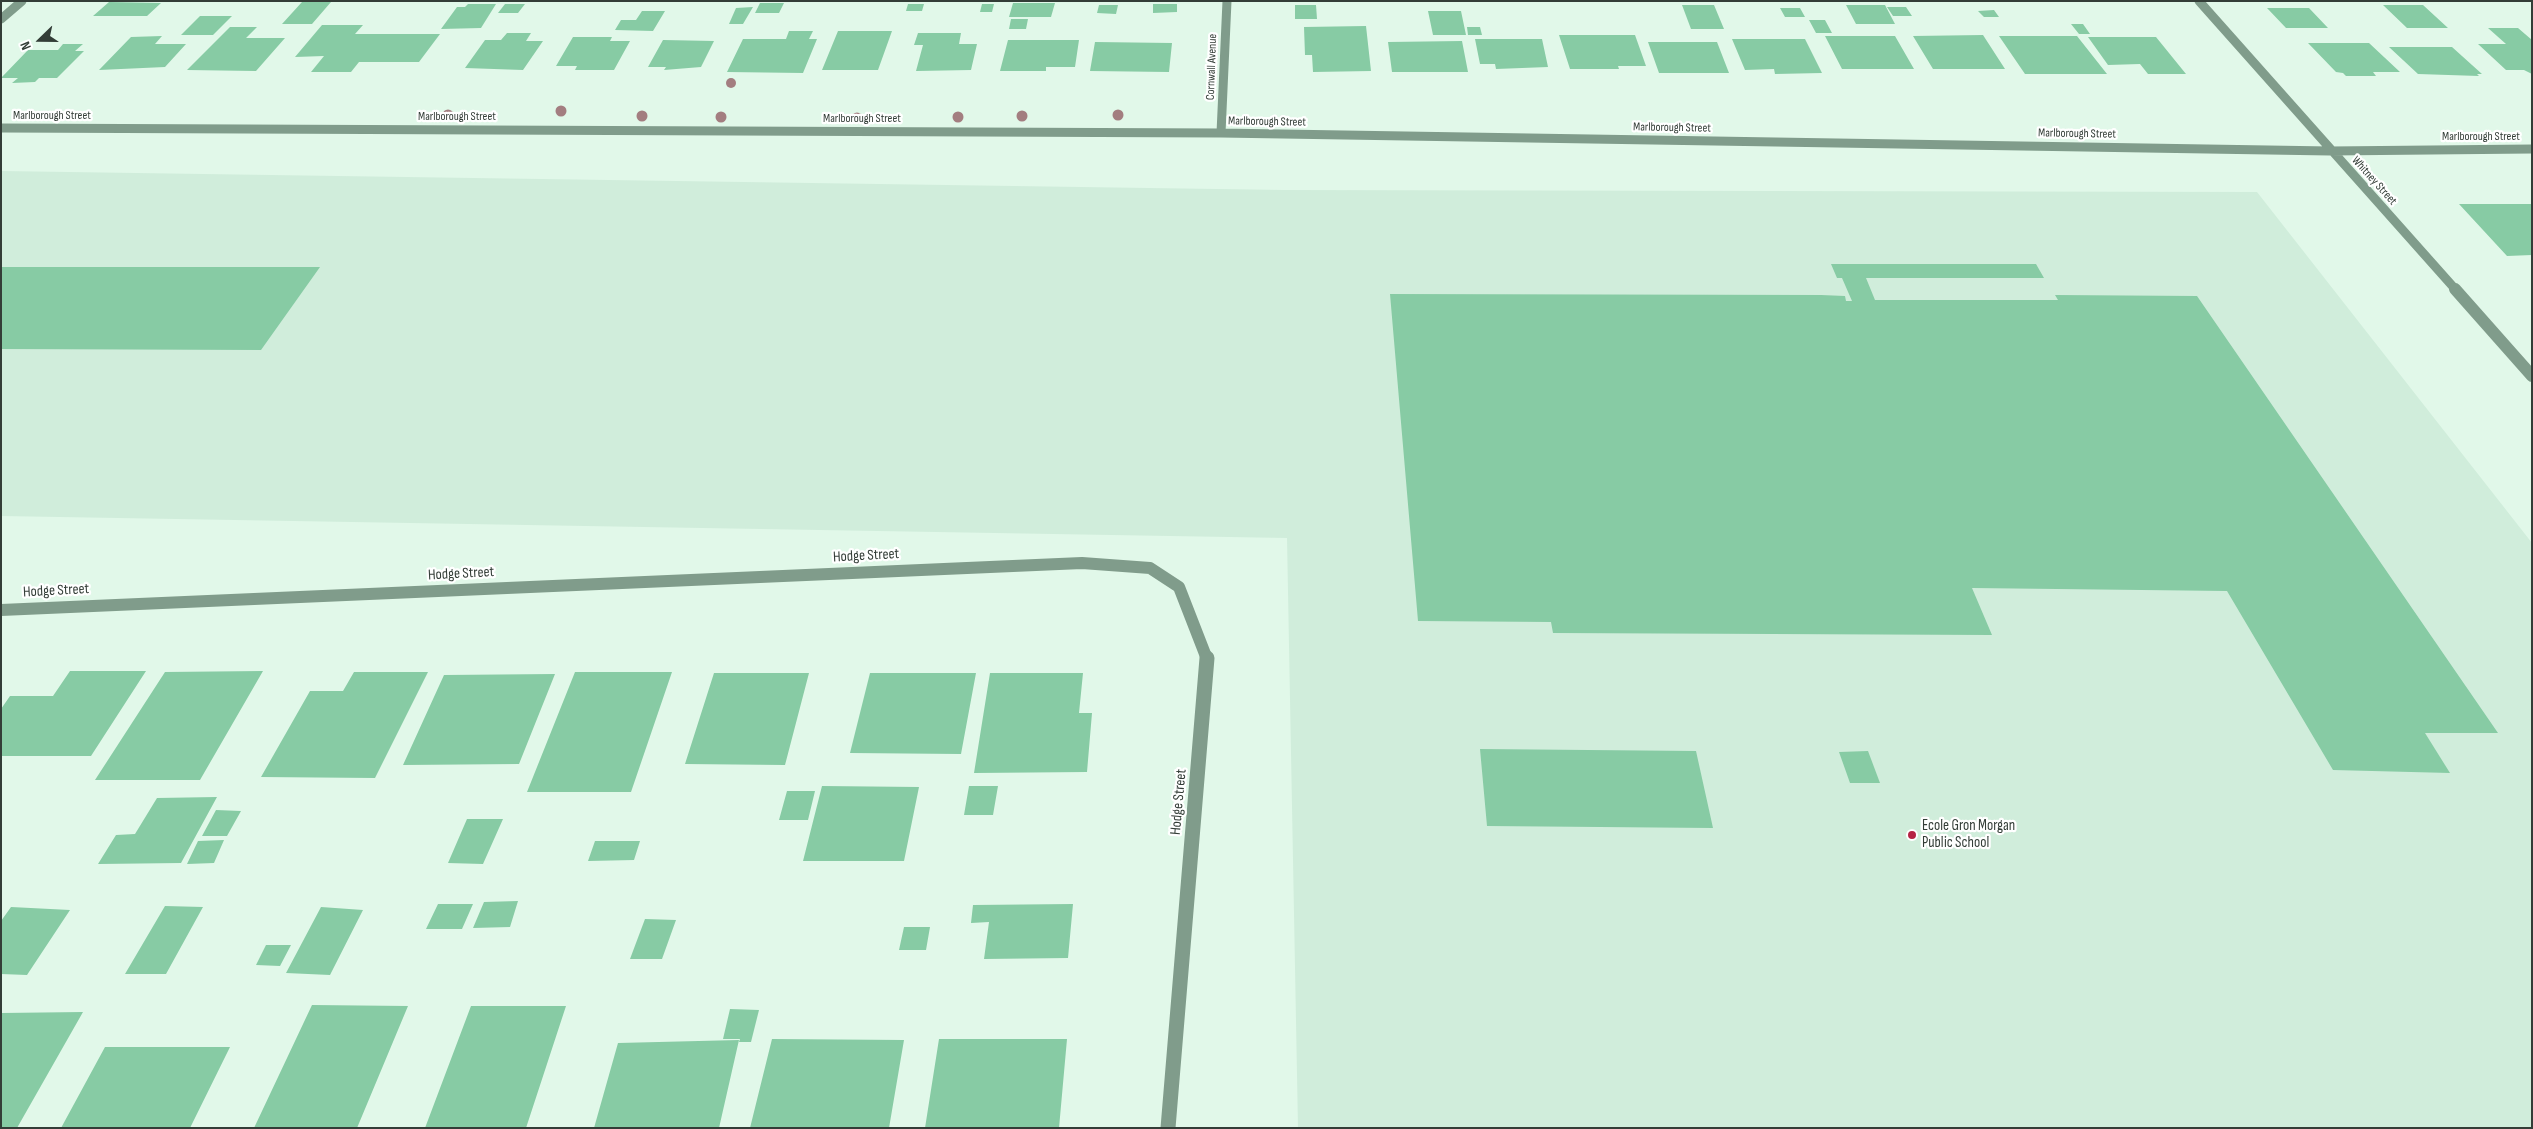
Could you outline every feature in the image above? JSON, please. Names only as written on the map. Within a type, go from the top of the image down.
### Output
[{"type":"street","points":[[1,19],[22,1]]},
{"type":"street","name":"Cornwall Avenue","points":[[1221,133],[1227,1]]},
{"type":"street","name":"Whitney Street","points":[[2199,1],[2330,151],[2532,376]]},
{"type":"street","name":"Marlborough Street","points":[[1,128],[1221,133],[2330,151],[2532,149]]},
{"type":"street","name":"Hodge Street","points":[[1,610],[1082,563],[1150,568],[1179,587],[1206,660],[1168,1128]]},
{"type":"shaded area","name":"Ecole Gron Morgan Public School","points":[[1,171],[1284,190],[2257,192],[2532,543],[2532,1128],[1298,1128],[1287,538],[1,516]]},
{"type":"building","points":[[109,2],[161,3],[147,16],[93,16]]},
{"type":"building","points":[[302,2],[331,2],[312,24],[282,24]]},
{"type":"building","points":[[760,3],[784,3],[779,13],[755,13]]},
{"type":"building","points":[[1013,3],[1055,3],[1051,17],[1009,17]]},
{"type":"building","points":[[468,4],[496,4],[481,28],[441,29],[457,7],[465,7]]},
{"type":"building","points":[[505,4],[525,4],[518,13],[498,13]]},
{"type":"building","points":[[908,4],[924,4],[922,11],[906,11]]},
{"type":"building","points":[[982,4],[994,4],[992,12],[980,12]]},
{"type":"building","points":[[1153,4],[1177,4],[1177,12],[1153,13]]},
{"type":"building","points":[[1099,5],[1118,5],[1116,14],[1097,13]]},
{"type":"building","points":[[1295,5],[1316,5],[1317,19],[1295,19]]},
{"type":"building","points":[[1682,5],[1714,5],[1724,29],[1691,29]]},
{"type":"building","points":[[1846,5],[1885,5],[1895,24],[1856,24]]},
{"type":"building","points":[[2383,5],[2423,5],[2448,28],[2407,28]]},
{"type":"building","points":[[753,7],[743,24],[729,24],[736,8]]},
{"type":"building","points":[[1887,7],[1906,7],[1912,16],[1893,16]]},
{"type":"building","points":[[1780,8],[1800,8],[1805,17],[1785,17]]},
{"type":"building","points":[[2267,8],[2309,8],[2328,28],[2286,28]]},
{"type":"building","points":[[1994,10],[1999,17],[1984,17],[1978,11]]},
{"type":"building","points":[[642,11],[665,11],[653,31],[615,30],[621,20],[636,20]]},
{"type":"building","points":[[1428,11],[1461,11],[1466,35],[1433,35]]},
{"type":"building","points":[[200,16],[232,16],[213,35],[181,35]]},
{"type":"building","points":[[1011,19],[1028,19],[1026,29],[1009,29]]},
{"type":"building","points":[[1809,20],[1825,20],[1832,33],[1816,33]]},
{"type":"building","points":[[2071,24],[2083,24],[2090,34],[2079,34]]},
{"type":"building","points":[[322,25],[363,25],[355,34],[440,34],[419,62],[359,62],[351,72],[311,72],[324,56],[295,57]]},
{"type":"building","points":[[1366,26],[1371,71],[1313,72],[1312,55],[1305,55],[1304,27]]},
{"type":"building","points":[[230,27],[257,27],[246,38],[285,38],[256,71],[187,70]]},
{"type":"building","points":[[1467,27],[1480,27],[1482,35],[1468,35]]},
{"type":"building","points":[[2488,28],[2518,28],[2532,40],[2532,74],[2524,70],[2506,70],[2478,44],[2506,44]]},
{"type":"building","points":[[789,31],[813,31],[809,39],[817,39],[803,73],[727,72],[743,39],[786,39]]},
{"type":"building","points":[[838,31],[892,31],[878,70],[822,70]]},
{"type":"building","points":[[507,33],[531,33],[526,41],[543,41],[523,70],[465,68],[485,40],[501,40]]},
{"type":"building","points":[[918,33],[961,33],[959,44],[977,44],[971,70],[916,71],[923,45],[914,45]]},
{"type":"building","points":[[1559,35],[1635,35],[1646,66],[1618,66],[1619,69],[1570,69]]},
{"type":"building","points":[[1983,35],[2005,69],[1933,69],[1913,36]]},
{"type":"building","points":[[162,36],[155,44],[186,44],[165,67],[99,70],[131,37]]},
{"type":"building","points":[[1825,36],[1895,36],[1914,69],[1842,69]]},
{"type":"building","points":[[1999,36],[2077,36],[2107,74],[2025,74]]},
{"type":"building","points":[[573,37],[612,37],[610,41],[630,41],[614,70],[575,70],[577,66],[556,66]]},
{"type":"building","points":[[2088,37],[2156,37],[2186,74],[2148,74],[2140,64],[2108,65]]},
{"type":"building","points":[[1475,39],[1542,39],[1548,67],[1496,69],[1495,64],[1480,64]]},
{"type":"building","points":[[1732,39],[1805,39],[1822,73],[1775,74],[1774,69],[1745,70]]},
{"type":"building","points":[[663,40],[714,41],[701,67],[664,70],[666,67],[648,67]]},
{"type":"building","points":[[1008,40],[1079,40],[1075,67],[1046,67],[1046,71],[1000,71]]},
{"type":"building","points":[[1462,41],[1468,72],[1392,72],[1388,42]]},
{"type":"building","points":[[1095,42],[1172,43],[1169,72],[1090,71]]},
{"type":"building","points":[[1648,42],[1717,42],[1729,73],[1659,73]]},
{"type":"building","points":[[2308,43],[2369,43],[2400,72],[2373,72],[2376,76],[2346,76],[2343,73],[2336,72]]},
{"type":"building","points":[[63,44],[83,44],[75,51],[84,51],[57,78],[39,78],[35,82],[12,83],[18,78],[1,78],[28,50],[58,50]]},
{"type":"building","points":[[2389,47],[2452,47],[2482,74],[2477,74],[2479,76],[2418,74]]},
{"type":"building","points":[[2459,204],[2532,204],[2532,255],[2507,256]]},
{"type":"building","points":[[1831,264],[2036,264],[2044,278],[1866,278],[1875,300],[2058,300],[2055,295],[2197,296],[2498,733],[2425,733],[2450,773],[2333,770],[2227,591],[1972,588],[1992,635],[1553,633],[1551,622],[1418,621],[1390,294],[1821,295],[1845,296],[1846,301],[1852,301],[1842,278],[1837,278]]},
{"type":"building","points":[[1,267],[320,267],[261,350],[1,349]]},
{"type":"building","points":[[70,671],[146,671],[91,756],[1,756],[1,709],[10,696],[53,696]]},
{"type":"building","points":[[263,671],[200,780],[95,780],[165,672]]},
{"type":"building","points":[[354,672],[428,672],[375,778],[261,777],[310,691],[343,691]]},
{"type":"building","points":[[575,672],[672,672],[631,792],[527,792]]},
{"type":"building","points":[[714,673],[809,673],[785,765],[685,764]]},
{"type":"building","points":[[870,673],[976,673],[961,754],[850,753]]},
{"type":"building","points":[[990,673],[1083,673],[1079,713],[1092,713],[1087,772],[974,773]]},
{"type":"building","points":[[555,674],[519,764],[403,765],[444,675]]},
{"type":"building","points":[[1480,749],[1696,751],[1713,828],[1487,826]]},
{"type":"building","points":[[1868,751],[1880,783],[1850,783],[1839,752]]},
{"type":"building","points":[[822,786],[919,787],[904,861],[803,861]]},
{"type":"building","points":[[969,786],[998,786],[993,815],[964,815]]},
{"type":"building","points":[[787,791],[815,791],[808,820],[779,820]]},
{"type":"building","points":[[217,797],[181,863],[98,864],[116,835],[135,834],[157,798]]},
{"type":"building","points":[[216,810],[241,811],[227,836],[202,836]]},
{"type":"building","points":[[467,819],[503,819],[483,864],[448,863]]},
{"type":"building","points":[[224,840],[214,863],[187,864],[198,841]]},
{"type":"building","points":[[595,841],[640,841],[634,860],[588,861]]},
{"type":"building","points":[[518,901],[510,927],[473,928],[484,902]]},
{"type":"building","points":[[438,904],[473,904],[462,929],[426,929]]},
{"type":"building","points":[[1073,904],[1068,958],[984,959],[989,922],[971,923],[973,905]]},
{"type":"building","points":[[165,906],[203,907],[166,974],[125,974]]},
{"type":"building","points":[[11,907],[70,910],[27,975],[1,974],[1,921]]},
{"type":"building","points":[[321,907],[363,910],[330,975],[286,973]]},
{"type":"building","points":[[645,919],[676,920],[662,959],[630,959]]},
{"type":"building","points":[[904,927],[930,927],[926,950],[899,950]]},
{"type":"building","points":[[266,945],[291,945],[280,966],[256,965]]},
{"type":"building","points":[[312,1005],[408,1006],[357,1128],[254,1128]]},
{"type":"building","points":[[471,1006],[566,1006],[526,1128],[425,1128]]},
{"type":"building","points":[[730,1009],[759,1010],[751,1042],[739,1042],[740,1039],[723,1039]]},
{"type":"building","points":[[83,1012],[17,1128],[1,1128],[1,1013]]},
{"type":"building","points":[[772,1039],[904,1040],[889,1128],[750,1128]]},
{"type":"building","points":[[939,1039],[1067,1039],[1059,1128],[925,1128]]},
{"type":"building","points":[[739,1040],[719,1128],[594,1128],[618,1043]]},
{"type":"building","points":[[105,1047],[230,1047],[190,1128],[61,1128]]},
{"type":"place","name":"Ecole Gron Morgan Public School","points":[[1912,835]]}]
